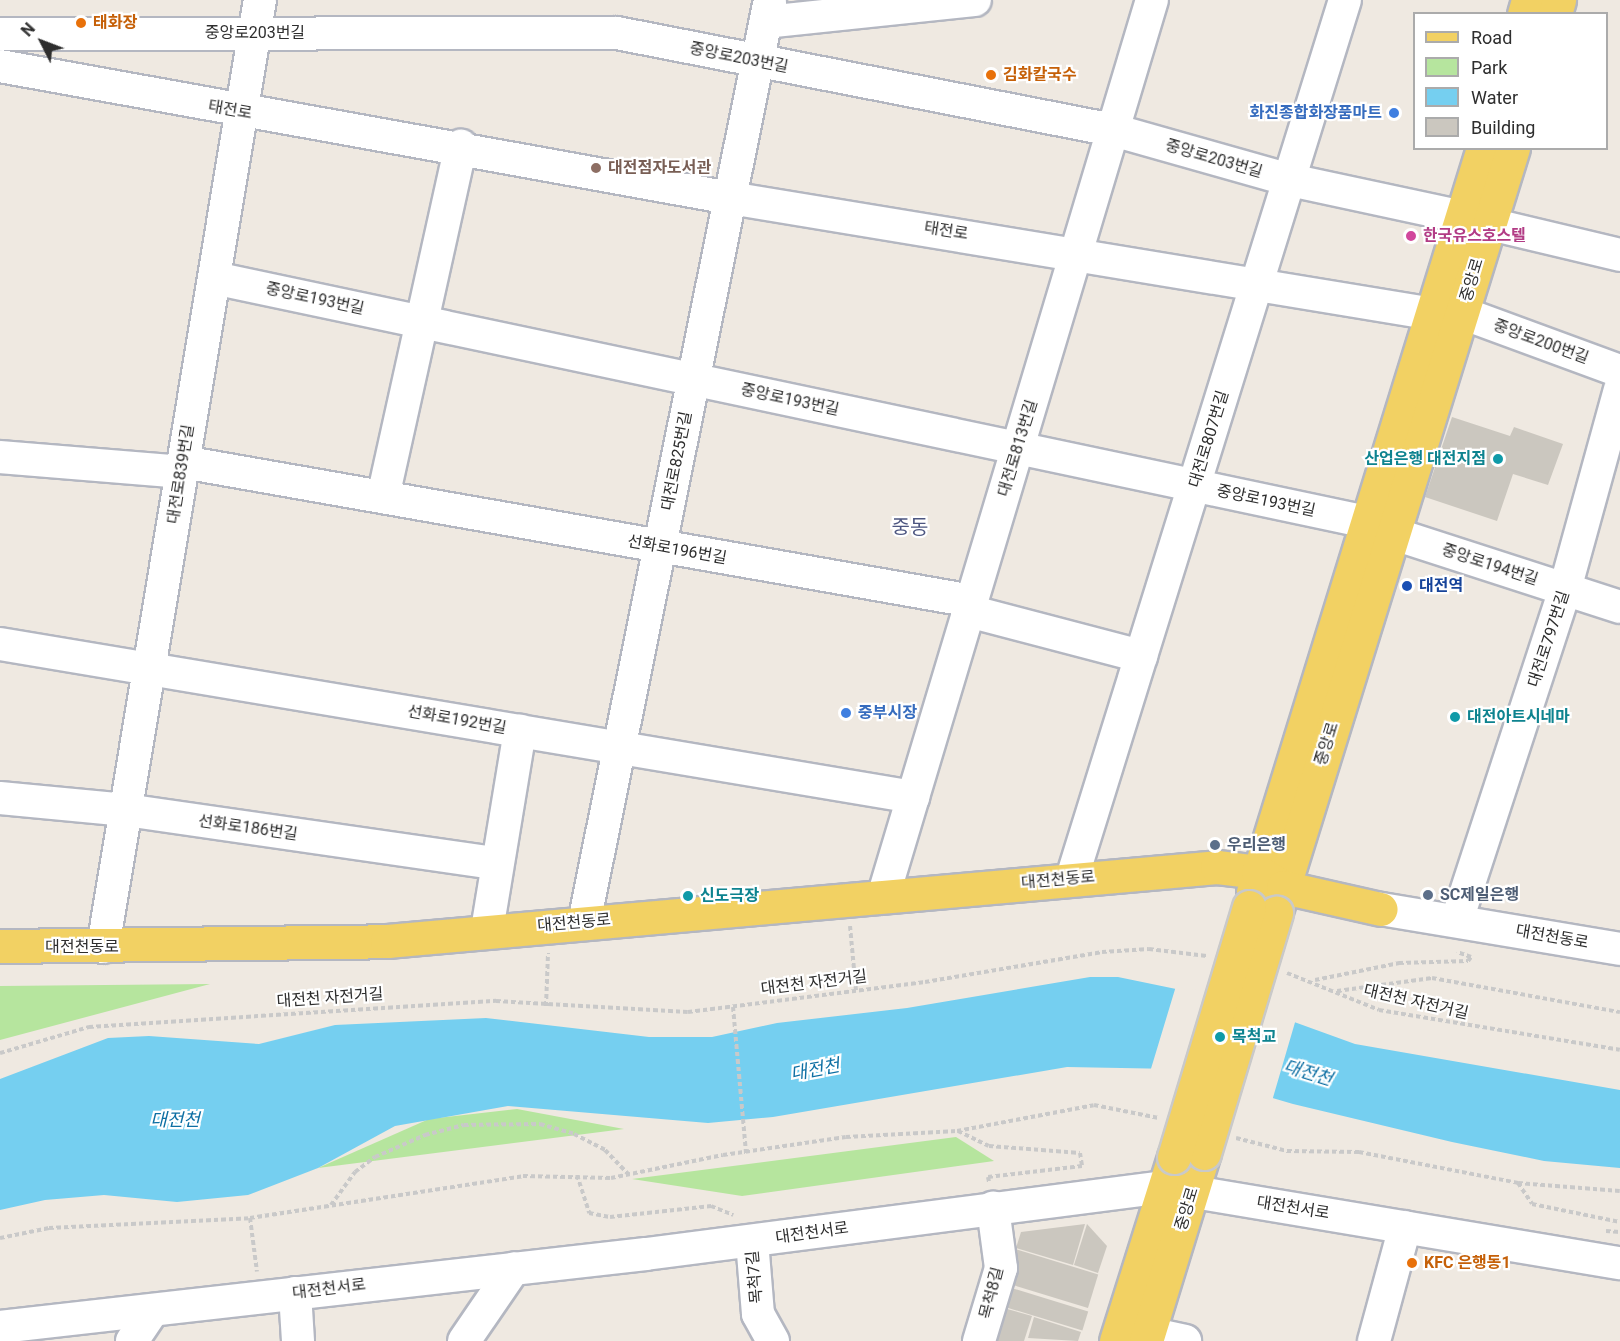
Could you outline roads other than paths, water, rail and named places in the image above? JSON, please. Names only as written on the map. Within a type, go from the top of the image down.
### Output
[{"type":"main road","name":"중앙로","points":[[1476,220],[1483,150]]},
{"type":"main road","name":"중앙로","points":[[1116,1341],[1178,1190],[1204,1149],[1266,895],[1476,220],[1512,150]]},
{"type":"main road","name":"대전천동로","points":[[0,945],[103,948],[387,941],[488,930],[1217,867],[1266,895],[1381,909]]},
{"type":"main road","name":"중앙로","points":[[1147,1337],[1178,1190]]},
{"type":"street","name":"대전로839번길","points":[[103,948],[260,0]]},
{"type":"street","points":[[768,11],[975,0]]},
{"type":"street","name":"대전로813번길","points":[[883,897],[1152,0]]},
{"type":"street","name":"대전로807번길","points":[[1072,878],[1345,0]]},
{"type":"street","name":"대전로825번길","points":[[584,923],[768,11]]},
{"type":"street","name":"중앙로203번길","points":[[0,34],[617,33],[1113,130],[1290,180],[1476,220],[1620,255]]},
{"type":"street","name":"태전로","points":[[0,66],[242,112],[461,146],[730,198],[1077,252],[1447,314]]},
{"type":"street","points":[[383,497],[461,146]]},
{"type":"street","name":"중앙로193번길","points":[[214,278],[1018,448],[1380,528]]},
{"type":"street","name":"중앙로200번길","points":[[1447,314],[1620,371]]},
{"type":"street","name":"대전로797번길","points":[[1457,920],[1565,589],[1620,389]]},
{"type":"street","name":"선화로196번길","points":[[0,457],[183,467],[383,497],[970,606],[1141,656]]},
{"type":"street","name":"중앙로194번길","points":[[1380,528],[1620,607]]},
{"type":"street","name":"선화로192번길","points":[[0,644],[913,797]]},
{"type":"street","points":[[488,930],[496,864],[520,731]]},
{"type":"street","name":"선화로186번길","points":[[0,798],[126,810],[496,864]]},
{"type":"street","name":"대전천동로","points":[[1381,909],[1620,949]]},
{"type":"street","name":"대전천서로","points":[[0,1327],[752,1241],[993,1208],[1178,1190],[1620,1263]]},
{"type":"street","name":"목척8길","points":[[979,1341],[1001,1268],[993,1208]]},
{"type":"street","points":[[1374,1341],[1405,1227]]},
{"type":"street","name":"목척7길","points":[[752,1241],[758,1314],[765,1338]]},
{"type":"street","points":[[464,1341],[514,1268]]},
{"type":"street","points":[[295,1293],[300,1340]]},
{"type":"street","points":[[132,1341],[153,1310]]},
{"type":"street","points":[[1147,1337],[1185,1341]]},
{"type":"water","name":"대전천","points":[[1090,977],[1118,977],[1239,1002],[1355,1044],[1620,1090],[1620,1168],[1544,1161],[1452,1142],[1293,1104],[1175,1069],[1067,1067],[773,1117],[708,1123],[508,1106],[395,1126],[318,1168],[248,1195],[177,1202],[104,1195],[45,1200],[0,1210],[0,1079],[108,1038],[149,1036],[259,1044],[335,1025],[486,1018],[649,1037],[712,1037],[777,1023],[907,1008]]},
{"type":"place","name":"태화장","points":[[81,23]]},
{"type":"place","name":"김화칼국수","points":[[991,75]]},
{"type":"place","name":"화진종합화장품마트","points":[[1394,113]]},
{"type":"place","name":"대전점자도서관","points":[[596,168]]},
{"type":"place","name":"한국유스호스텔","points":[[1411,236]]},
{"type":"place","name":"산업은행 대전지점","points":[[1498,459]]},
{"type":"place","name":"대전역","points":[[1407,586]]},
{"type":"place","name":"중부시장","points":[[846,713]]},
{"type":"place","name":"대전아트시네마","points":[[1455,717]]},
{"type":"place","name":"우리은행","points":[[1215,845]]},
{"type":"place","name":"SC제일은행","points":[[1428,895]]},
{"type":"place","name":"신도극장","points":[[688,896]]},
{"type":"place","name":"목척교","points":[[1220,1037]]},
{"type":"place","name":"KFC 은행동1","points":[[1412,1263]]},
{"type":"district","name":"중동","points":[[910,527]]}]
